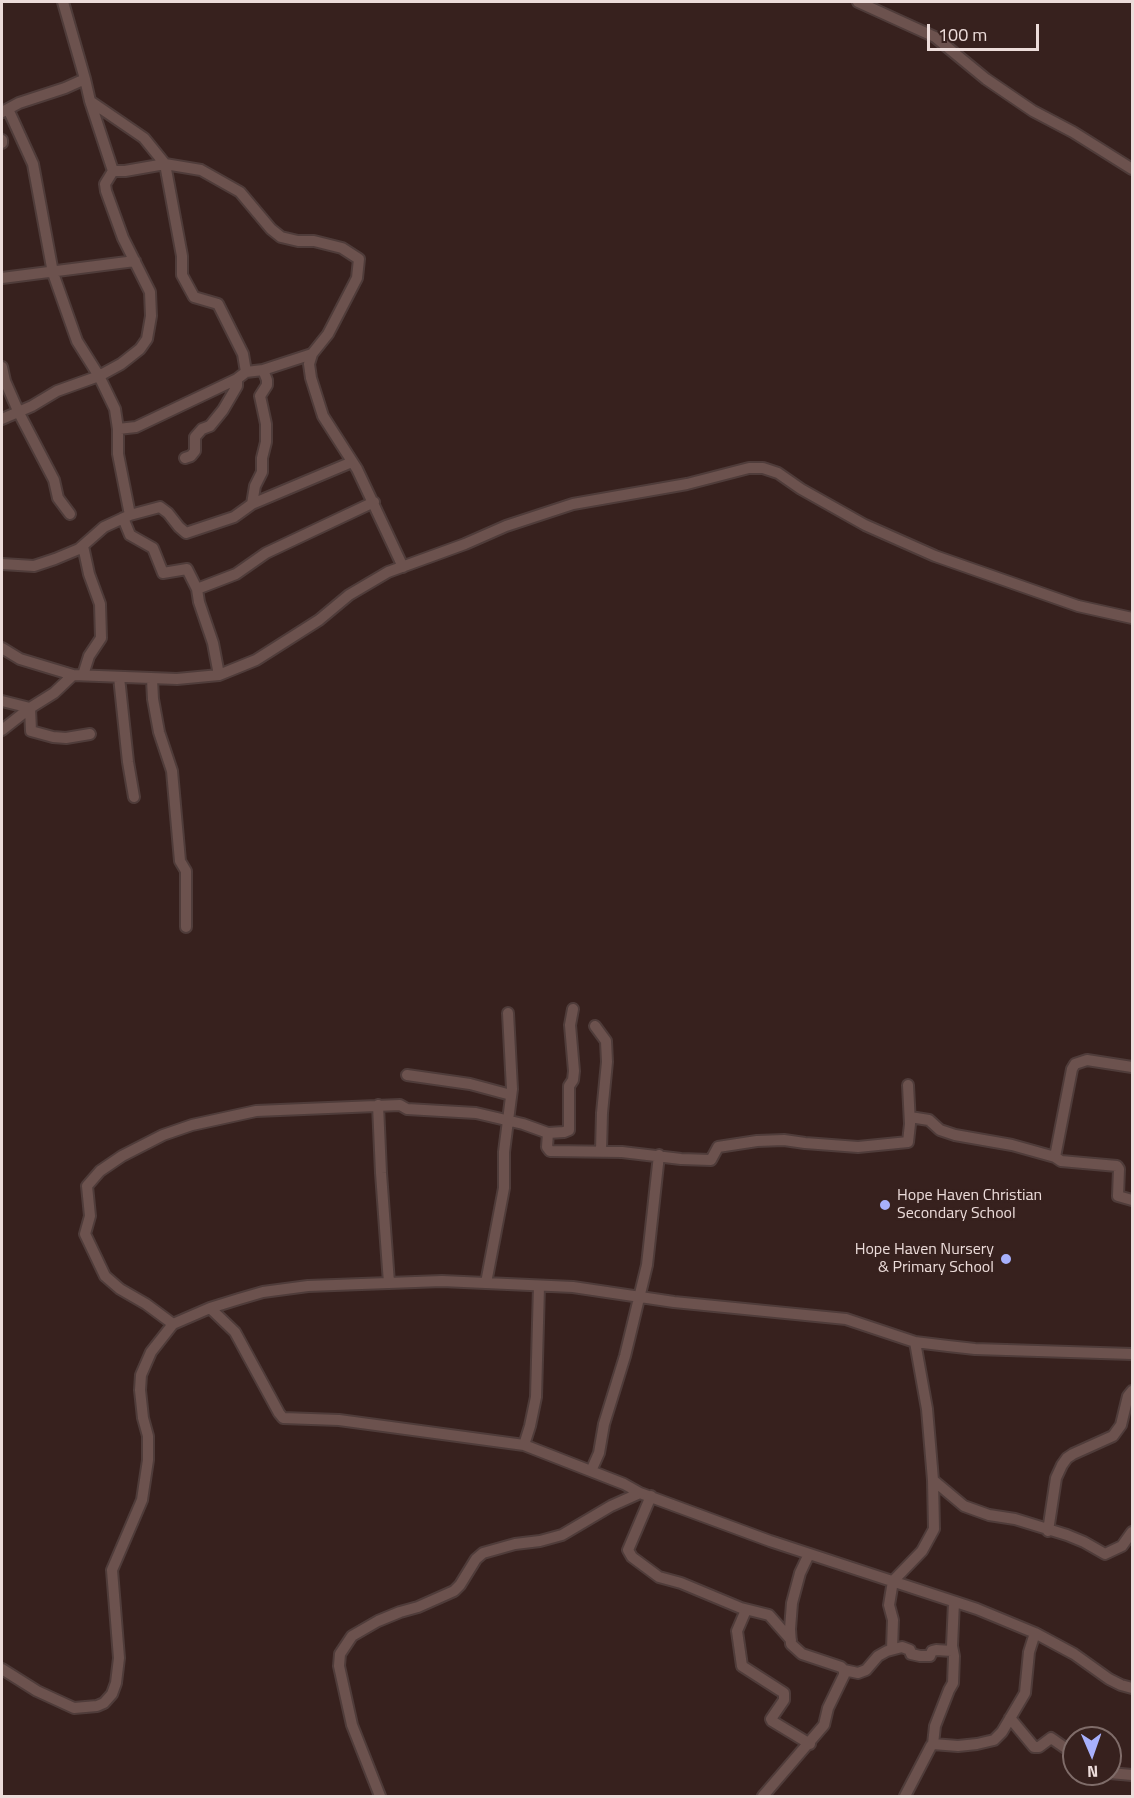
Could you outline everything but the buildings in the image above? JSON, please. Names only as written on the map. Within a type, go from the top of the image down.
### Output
[{"type":"street","points":[[2,419],[57,391],[99,376],[121,364],[140,349],[147,339],[151,316],[150,292],[123,237],[106,191],[105,184],[113,171],[90,101],[63,2]]},
{"type":"street","points":[[858,2],[935,37],[986,79],[1033,111],[1073,132],[1132,169]]},
{"type":"street","points":[[85,79],[5,110],[33,164],[53,273],[77,341],[99,376],[115,409],[118,454],[130,535],[153,548],[163,573],[188,569],[197,590],[213,643],[219,675]]},
{"type":"street","points":[[90,101],[144,138],[165,164],[182,256],[182,275],[194,297],[218,304],[243,354],[242,375],[237,386],[223,411],[210,426],[202,429],[195,437],[195,451],[191,456],[185,458]]},
{"type":"street","points":[[113,171],[165,164],[201,170],[240,192],[271,229],[281,237],[314,241],[342,248],[359,259],[357,278],[328,334],[312,354],[309,364],[323,416],[374,502],[403,567]]},
{"type":"street","points":[[2,278],[135,261]]},
{"type":"street","points":[[118,429],[136,427],[242,375],[312,354]]},
{"type":"street","points":[[2,367],[5,381],[19,412],[54,480],[58,498],[70,514]]},
{"type":"street","points":[[252,504],[255,486],[262,471],[266,442],[266,424],[260,396],[267,385],[263,370]]},
{"type":"street","points":[[2,564],[34,566],[84,546],[98,531],[126,516],[160,507],[186,533],[234,517],[252,504],[352,462]]},
{"type":"street","points":[[2,648],[20,659],[78,675],[185,679],[219,675],[256,660],[319,620],[348,595],[403,567],[506,526],[573,504],[687,484],[749,468],[763,468],[778,473],[801,489],[865,525],[935,556],[1078,606],[1132,618]]},
{"type":"street","points":[[197,590],[236,574],[266,553],[374,502]]},
{"type":"street","points":[[2,730],[78,675],[101,638],[100,604],[89,574],[84,546]]},
{"type":"street","points":[[119,677],[134,797]]},
{"type":"street","points":[[152,679],[159,732],[171,771],[180,861],[186,871],[186,927]]},
{"type":"street","points":[[2,701],[30,708]]},
{"type":"street","points":[[30,708],[31,731],[66,738],[90,734]]},
{"type":"street","points":[[173,1324],[146,1304],[120,1289],[105,1276],[93,1252],[85,1234],[90,1216],[87,1186],[100,1171],[122,1155],[163,1135],[192,1125],[256,1111],[400,1105],[407,1108],[476,1113],[508,1119],[548,1132],[564,1132],[569,1130],[569,1086],[573,1080],[574,1071],[570,1024],[573,1009]]},
{"type":"street","points":[[486,1283],[504,1188],[504,1152],[512,1082],[508,1013]]},
{"type":"street","points":[[595,1026],[606,1041],[601,1151]]},
{"type":"street","points":[[1055,1157],[1072,1069],[1075,1064],[1087,1060],[1132,1066]]},
{"type":"street","points":[[407,1076],[470,1084],[511,1095]]},
{"type":"street","points":[[548,1132],[547,1147],[550,1151],[601,1151],[681,1159],[711,1160],[718,1147],[783,1140],[858,1147],[900,1144],[910,1140],[908,1085]]},
{"type":"street","points":[[378,1105],[389,1283]]},
{"type":"street","points":[[910,1117],[929,1120],[940,1130],[955,1136],[1012,1145],[1055,1157],[1061,1161],[1117,1166],[1119,1169],[1118,1196],[1132,1200]]},
{"type":"street","points":[[591,1471],[625,1356],[647,1265],[659,1155]]},
{"type":"street","points":[[2,1670],[37,1691],[74,1708],[97,1706],[104,1703],[112,1694],[116,1683],[119,1658],[112,1570],[142,1500],[148,1460],[148,1436],[143,1418],[140,1390],[141,1375],[151,1352],[173,1324],[210,1308],[247,1296],[284,1289],[442,1281],[573,1287],[674,1302],[846,1319],[915,1342],[975,1349],[1132,1354]]},
{"type":"street","points":[[524,1445],[536,1397],[539,1286]]},
{"type":"street","points":[[210,1308],[235,1332],[283,1418],[339,1420],[524,1445],[724,1525],[954,1602],[1035,1633],[1074,1654],[1109,1679],[1132,1688]]},
{"type":"street","points":[[892,1649],[893,1620],[889,1605],[893,1581],[922,1551],[934,1528],[933,1480],[927,1409],[915,1342]]},
{"type":"street","points":[[1048,1531],[1056,1478],[1066,1458],[1113,1436],[1121,1425],[1128,1396],[1132,1391]]},
{"type":"street","points":[[933,1480],[964,1506],[989,1515],[1015,1519],[1084,1542],[1105,1554],[1122,1546],[1132,1532]]},
{"type":"street","points":[[380,1797],[352,1725],[339,1666],[340,1654],[352,1636],[378,1621],[426,1604],[454,1591],[476,1559],[483,1554],[515,1544],[540,1541],[562,1534],[611,1506],[640,1493]]},
{"type":"street","points":[[651,1496],[628,1550],[632,1557],[659,1576],[746,1610],[770,1615],[795,1649],[802,1654],[858,1673],[866,1670],[878,1656],[892,1649],[902,1647],[910,1650],[911,1654],[928,1656],[936,1650],[952,1651]]},
{"type":"street","points":[[791,1641],[792,1603],[800,1574],[810,1554]]},
{"type":"street","points":[[905,1797],[933,1744],[935,1726],[953,1683],[954,1602]]},
{"type":"street","points":[[746,1610],[737,1631],[742,1666],[784,1693],[784,1700],[771,1719],[772,1721],[810,1744]]},
{"type":"street","points":[[933,1744],[958,1746],[994,1740],[1002,1732],[1024,1693],[1029,1652],[1035,1633]]},
{"type":"street","points":[[763,1797],[824,1725],[828,1708],[841,1684],[844,1670]]},
{"type":"street","points":[[1010,1718],[1034,1747],[1039,1747],[1051,1738],[1062,1746]]},
{"type":"place","name":"Hope Haven Christian Secondary School","points":[[885,1205]]},
{"type":"place","name":"Hope Haven Nursery & Primary School","points":[[1006,1259]]}]
